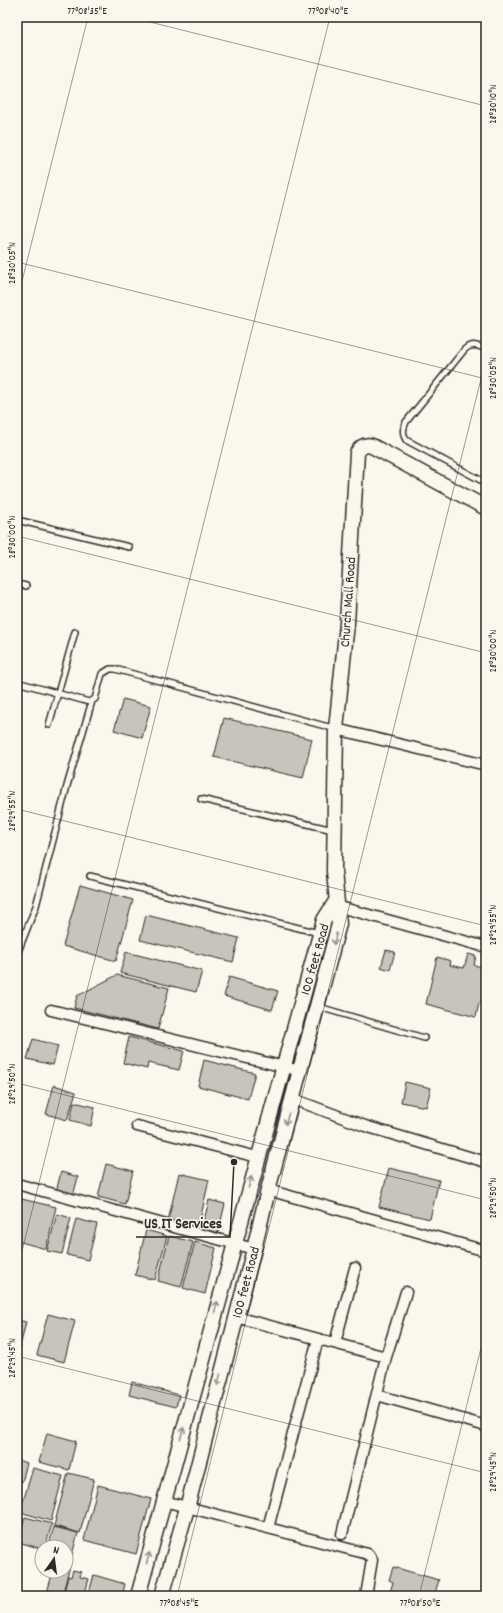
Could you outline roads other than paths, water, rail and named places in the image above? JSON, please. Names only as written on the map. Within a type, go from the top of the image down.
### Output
[{"type":"street","name":"Church Mall Road","points":[[336,903],[334,831],[336,729],[347,623],[357,453],[359,449],[368,445],[378,448],[486,508]]},
{"type":"street","points":[[336,729],[486,765]]},
{"type":"street","points":[[336,903],[486,947]]},
{"type":"street","name":"100 feet Road","points":[[138,1596],[233,1244],[320,933],[324,920],[336,903]]},
{"type":"street","name":"100 feet Road","points":[[162,1596],[187,1508],[268,1190],[339,924],[336,903]]},
{"type":"street","points":[[51,1010],[301,1071]]},
{"type":"street","points":[[298,1014],[316,1013]]},
{"type":"street","points":[[293,1099],[366,1126],[486,1162]]},
{"type":"street","points":[[137,1126],[257,1157]]},
{"type":"street","points":[[17,1184],[254,1249]]},
{"type":"street","points":[[268,1190],[486,1250]]},
{"type":"street","points":[[334,1343],[355,1268]]},
{"type":"street","points":[[342,1534],[386,1357],[406,1292]]},
{"type":"street","points":[[236,1317],[386,1357]]},
{"type":"street","points":[[268,1528],[318,1339]]},
{"type":"street","points":[[202,1357],[224,1363]]},
{"type":"street","points":[[377,1395],[486,1426]]},
{"type":"street","points":[[164,1501],[370,1555],[372,1563],[366,1596]]},
{"type":"lane","points":[[486,349],[475,345],[469,346],[465,349],[406,422],[403,429],[403,435],[412,444],[486,484]]},
{"type":"lane","points":[[17,520],[129,547]]},
{"type":"lane","points":[[17,584],[26,586]]},
{"type":"lane","points":[[49,725],[75,632]]},
{"type":"lane","points":[[17,954],[36,906],[67,786],[92,701],[95,699],[102,674],[110,669],[115,669],[336,729]]},
{"type":"lane","points":[[17,682],[85,701],[92,701]]},
{"type":"lane","points":[[201,799],[334,831]]},
{"type":"lane","points":[[90,876],[320,933]]},
{"type":"lane","points":[[316,1013],[424,1038]]},
{"type":"place","name":"US IT Services","points":[[234,1162]]}]
